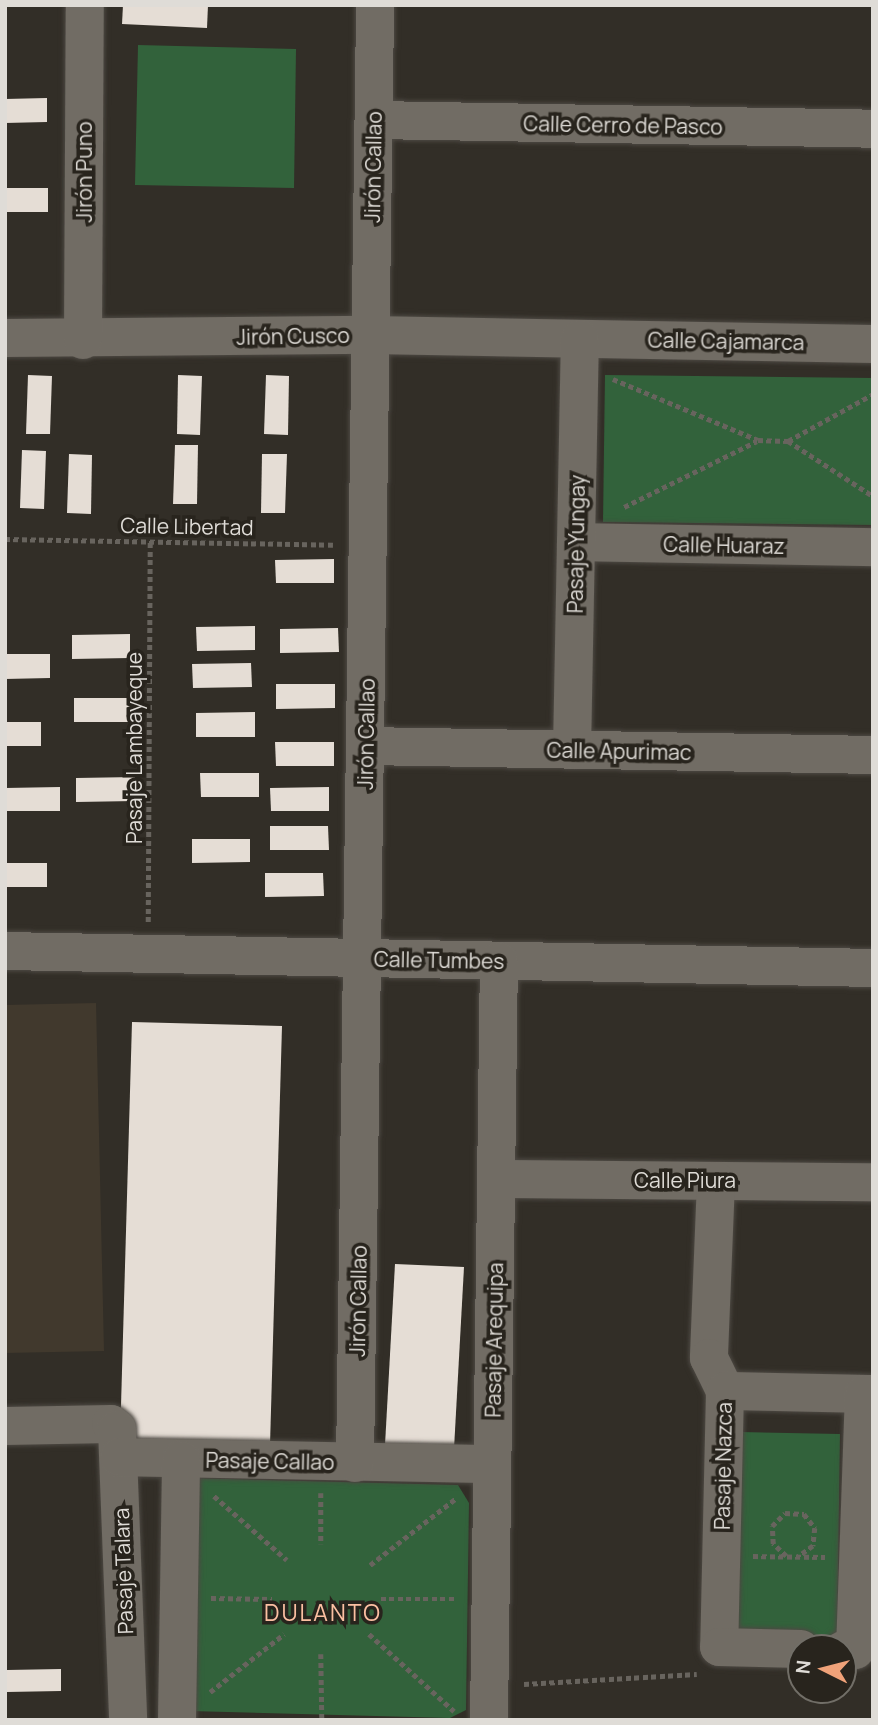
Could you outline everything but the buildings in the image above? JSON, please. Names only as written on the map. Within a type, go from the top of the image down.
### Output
[{"type":"street","name":"Jirón Puno","points":[[83,340],[85,5]]},
{"type":"street","name":"Jirón Callao","points":[[338,1462],[363,958],[375,5]]},
{"type":"street","name":"Calle Cerro de Pasco","points":[[374,120],[873,129]]},
{"type":"street","name":"Jirón Cusco","points":[[5,338],[83,340],[371,335],[580,352]]},
{"type":"street","name":"Calle Cajamarca","points":[[580,352],[873,344]]},
{"type":"street","name":"Pasaje Yungay","points":[[572,750],[580,352]]},
{"type":"street","name":"Calle Huaraz","points":[[576,536],[873,547]]},
{"type":"street","name":"Calle Apurimac","points":[[365,746],[873,755]]},
{"type":"street","name":"Calle Tumbes","points":[[5,951],[873,968]]},
{"type":"street","name":"Pasaje Arequipa","points":[[479,1707],[491,1599],[499,961]]},
{"type":"street","name":"Calle Piura","points":[[497,1179],[873,1182]]},
{"type":"street","points":[[716,1181],[709,1358],[725,1391]]},
{"type":"street","name":"Pasaje Nazca","points":[[719,1647],[725,1391],[868,1394]]},
{"type":"street","points":[[851,1634],[868,1394]]},
{"type":"street","points":[[5,1426],[115,1441],[181,1460]]},
{"type":"street","name":"Pasaje Talara","points":[[115,1441],[128,1720]]},
{"type":"street","name":"Pasaje Callao","points":[[177,1719],[181,1460],[492,1466]]},
{"type":"street","points":[[719,1647],[787,1649]]},
{"type":"path","points":[[580,352],[758,440],[788,441],[873,394]]},
{"type":"path","points":[[576,536],[758,440]]},
{"type":"path","points":[[788,441],[873,496]]},
{"type":"path","name":"Calle Libertad","points":[[5,539],[368,544]]},
{"type":"path","name":"Pasaje Lambayeque","points":[[148,954],[150,541]]},
{"type":"path","points":[[181,1460],[206,1489],[288,1560]]},
{"type":"path","points":[[321,1544],[338,1462]]},
{"type":"path","points":[[370,1565],[492,1466]]},
{"type":"path","points":[[786,1556],[773,1544],[772,1526],[785,1513],[803,1514],[815,1528],[813,1546],[798,1557]]},
{"type":"path","points":[[721,1555],[858,1558]]},
{"type":"path","points":[[179,1598],[272,1599]]},
{"type":"path","points":[[381,1599],[491,1599]]},
{"type":"path","points":[[177,1719],[284,1634]]},
{"type":"path","points":[[369,1634],[479,1707],[701,1674],[719,1647]]},
{"type":"path","points":[[321,1654],[322,1720]]},
{"type":"shaded area","points":[[96,1003],[104,1351],[5,1353],[5,1005]]},
{"type":"green space","points":[[138,45],[296,49],[294,188],[135,185]]},
{"type":"green space","points":[[605,375],[873,378],[873,525],[603,522]]},
{"type":"green space","points":[[740,1432],[840,1434],[837,1634],[787,1634],[787,1642],[737,1641]]},
{"type":"green space","points":[[187,1478],[458,1485],[469,1503],[466,1710],[450,1718],[189,1711]]},
{"type":"district","name":"DULANTO","points":[[323,1612]]}]
